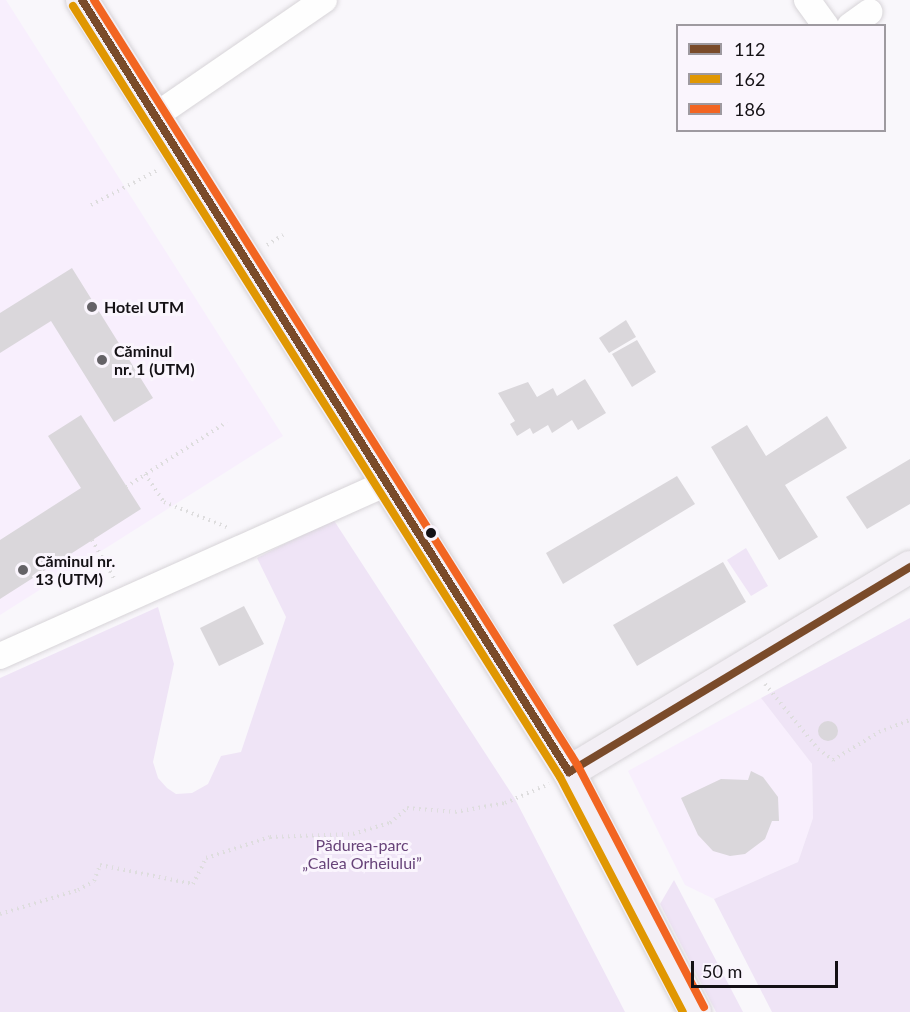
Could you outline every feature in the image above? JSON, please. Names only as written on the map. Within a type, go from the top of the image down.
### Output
[{"type":"main road","points":[[82,0],[387,483],[561,777],[695,1012]]},
{"type":"main road","points":[[561,777],[910,567]]},
{"type":"lane","points":[[155,116],[324,0]]},
{"type":"lane","points":[[807,0],[825,24]]},
{"type":"lane","points":[[0,656],[387,483]]},
{"type":"path","points":[[92,205],[158,170]]},
{"type":"path","points":[[267,244],[283,235]]},
{"type":"path","points":[[126,486],[227,422]]},
{"type":"path","points":[[145,474],[164,502],[258,540]]},
{"type":"path","points":[[92,540],[127,599]]},
{"type":"path","points":[[765,684],[818,749],[833,760],[879,732],[910,720]]},
{"type":"path","points":[[0,914],[78,890],[94,881],[100,865],[193,884],[206,858],[270,837],[353,834],[390,824],[407,808],[455,812],[505,803],[561,777]]},
{"type":"shaded area","points":[[0,0],[6,0],[283,436],[0,615]]},
{"type":"shaded area","points":[[761,698],[812,764],[813,818],[798,862],[714,899],[685,885],[628,771]]},
{"type":"green space","name":"Pădurea-parc „Calea Orheiului”","points":[[333,519],[515,799],[625,1012],[0,1012],[0,678],[158,607],[174,664],[153,762],[158,778],[167,788],[176,794],[192,793],[208,784],[221,756],[241,752],[286,617],[257,558]]},
{"type":"green space","points":[[746,548],[768,586],[751,596],[727,560]]},
{"type":"green space","points":[[910,618],[910,1012],[772,1012],[714,899],[798,862],[813,818],[812,764],[761,698]]},
{"type":"green space","points":[[674,880],[743,1012],[716,1012],[660,904]]},
{"type":"building","name":"Căminul nr. 1 (UTM)","points":[[72,268],[153,398],[114,422],[51,321],[0,353],[0,313]]},
{"type":"building","points":[[626,320],[636,337],[609,353],[599,338]]},
{"type":"building","points":[[637,340],[656,372],[632,387],[612,354]]},
{"type":"building","points":[[585,379],[606,413],[578,430],[572,420],[552,433],[548,425],[533,434],[530,428],[517,436],[510,424],[515,421],[498,393],[528,382],[537,397],[553,388],[557,396]]},
{"type":"building","points":[[81,415],[141,509],[0,599],[0,540],[81,488],[48,436]]},
{"type":"building","points":[[827,416],[847,448],[785,485],[818,537],[779,560],[711,447],[747,425],[766,456]]},
{"type":"building","points":[[910,459],[910,504],[867,529],[846,497]]},
{"type":"building","points":[[677,476],[695,504],[563,584],[546,553]]},
{"type":"building","points":[[723,562],[746,602],[637,666],[613,625]]},
{"type":"building","points":[[244,606],[264,644],[219,666],[200,628]]},
{"type":"building","points":[[824,721],[832,721],[838,727],[838,735],[832,741],[824,741],[818,735],[818,727]]},
{"type":"building","points":[[751,771],[763,777],[778,797],[779,821],[772,821],[765,839],[745,854],[730,856],[713,851],[698,835],[681,798],[721,779],[748,780]]},
{"type":"transit line","name":"112","points":[[82,0],[569,772]]},
{"type":"transit line","name":"186","points":[[94,0],[578,766],[704,1007]]},
{"type":"transit line","name":"162","points":[[73,6],[560,777],[683,1012]]},
{"type":"transit line","name":"112","points":[[569,772],[910,567]]},
{"type":"place","name":"Hotel UTM","points":[[92,307]]},
{"type":"place","name":"Căminul nr. 1 (UTM)","points":[[102,360]]},
{"type":"place","name":"Căminul nr. 13 (UTM)","points":[[23,570]]}]
